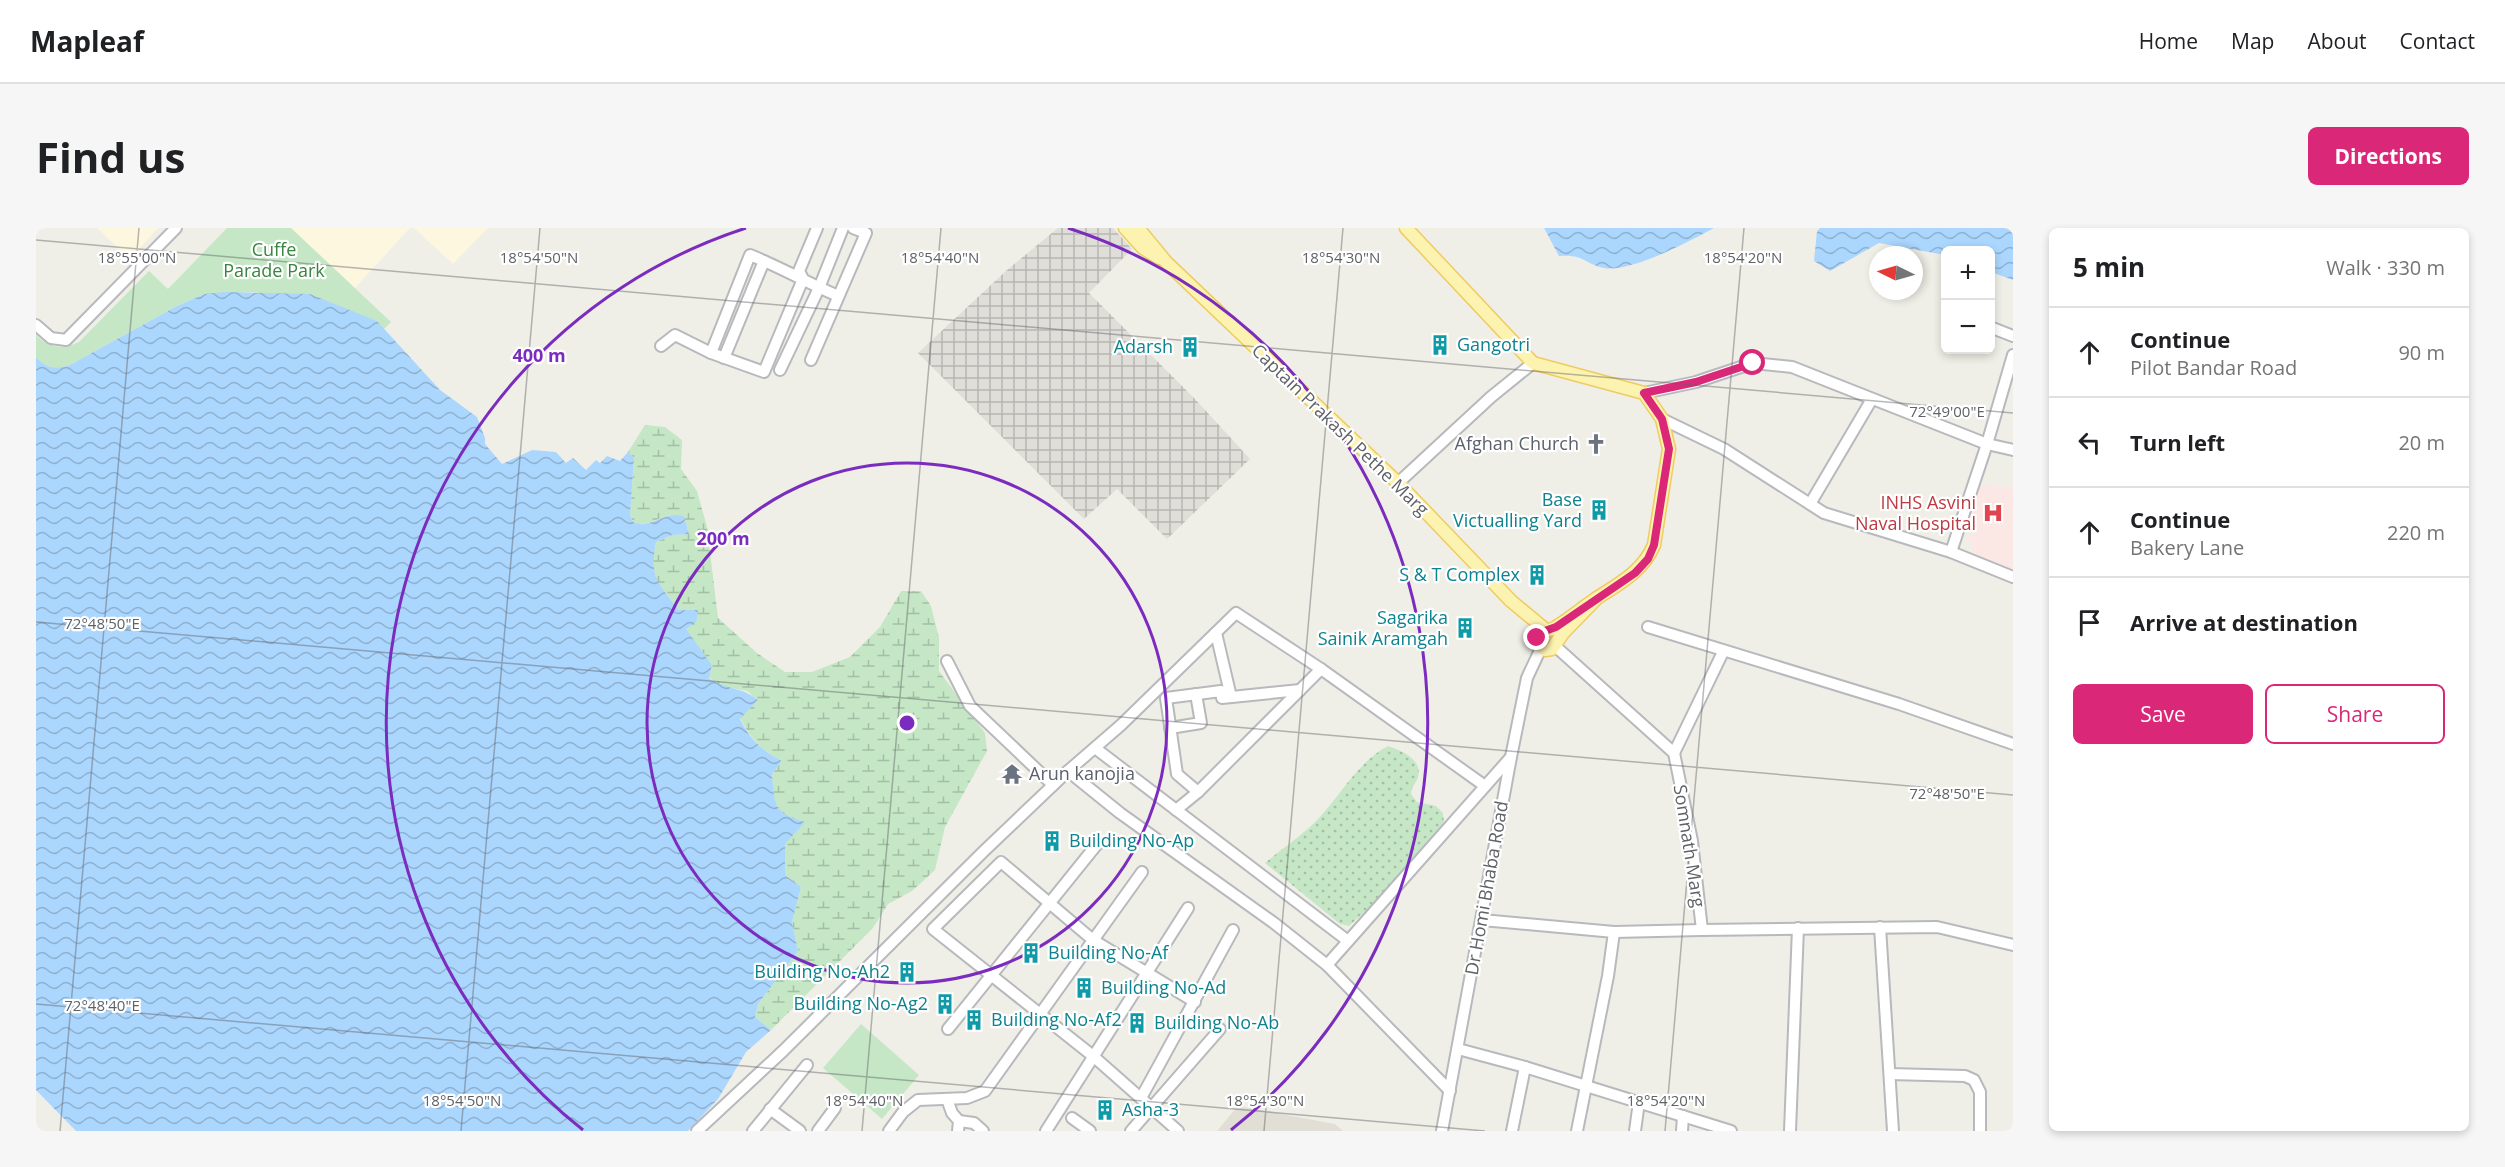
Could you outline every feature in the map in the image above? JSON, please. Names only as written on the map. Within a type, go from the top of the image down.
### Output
[{"type":"main road","name":"Captain Prakash Pethe Marg","points":[[1125,228],[1143,248],[1166,262]]},
{"type":"main road","name":"Captain Prakash Pethe Marg","points":[[1137,228],[1166,262],[1398,483],[1511,601],[1548,630]]},
{"type":"main road","points":[[1406,228],[1533,363],[1644,393],[1662,419],[1669,449],[1654,545],[1648,559],[1635,573],[1539,634],[1539,645],[1548,650],[1556,644],[1597,598]]},
{"type":"main road","name":"Captain Prakash Pethe Marg","points":[[1511,601],[1539,645]]},
{"type":"main road","points":[[1548,630],[1556,635],[1556,644]]},
{"type":"street","points":[[36,326],[51,338],[66,340],[176,228]]},
{"type":"street","points":[[662,346],[675,335],[711,352],[764,372],[803,279],[799,271],[817,228]]},
{"type":"street","points":[[780,370],[819,288],[843,228]]},
{"type":"street","points":[[811,360],[866,233],[854,228]]},
{"type":"street","points":[[711,352],[750,255],[838,296]]},
{"type":"street","points":[[724,357],[764,261]]},
{"type":"street","points":[[1995,329],[2013,336]]},
{"type":"street","points":[[1951,552],[1987,444],[2013,355]]},
{"type":"street","points":[[1398,483],[1491,397],[1533,363]]},
{"type":"street","points":[[1644,393],[1696,382],[1753,363],[1792,367],[1987,444],[2013,450]]},
{"type":"street","points":[[1810,504],[1872,399]]},
{"type":"street","points":[[1662,419],[1724,449],[1824,513],[1951,552],[2013,577]]},
{"type":"street","points":[[697,1131],[783,1051],[1053,785],[1121,725],[1236,613],[1321,669],[1485,786]]},
{"type":"street","points":[[1648,627],[1723,652],[1899,704],[2013,744]]},
{"type":"street","points":[[1216,633],[1231,697]]},
{"type":"street","points":[[1556,644],[1674,753],[1723,652]]},
{"type":"street","name":"Dr Homi Bhaba Road","points":[[1442,1131],[1511,757],[1527,678],[1539,645]]},
{"type":"street","points":[[947,661],[970,706],[1053,785]]},
{"type":"street","points":[[1176,810],[1198,792],[1321,669]]},
{"type":"street","points":[[1198,792],[1177,774],[1166,698],[1221,691],[1222,698],[1300,690]]},
{"type":"street","points":[[1170,728],[1201,723],[1196,694]]},
{"type":"street","points":[[1095,748],[1348,940]]},
{"type":"street","name":"Somnath Marg","points":[[1674,753],[1692,841],[1702,930],[1937,927],[2013,945]]},
{"type":"street","points":[[1327,965],[1511,757]]},
{"type":"street","points":[[1068,771],[1120,813],[1274,922],[1327,965],[1450,1092]]},
{"type":"street","points":[[948,1029],[1098,843]]},
{"type":"street","points":[[1178,1131],[1093,1056],[933,929],[1001,862],[1093,940],[1195,1002]]},
{"type":"street","points":[[889,1131],[903,1113],[918,1100],[967,1098],[986,1091],[1142,872]]},
{"type":"street","points":[[1046,1131],[1188,908]]},
{"type":"street","points":[[1482,920],[1614,932],[1702,930]]},
{"type":"street","points":[[1880,927],[1893,1131]]},
{"type":"street","points":[[1790,1131],[1798,928]]},
{"type":"street","points":[[1142,1098],[1233,930]]},
{"type":"street","points":[[1577,1131],[1608,976],[1614,932]]},
{"type":"street","points":[[1131,1131],[1220,1029]]},
{"type":"street","points":[[1458,1049],[1525,1067],[1731,1131]]},
{"type":"street","points":[[753,1131],[807,1065]]},
{"type":"street","points":[[1512,1131],[1525,1067]]},
{"type":"street","points":[[1890,1074],[1965,1076],[1974,1080],[1980,1092],[1980,1131]]},
{"type":"street","points":[[947,1099],[958,1126],[974,1123],[983,1131]]},
{"type":"street","points":[[1635,1131],[1639,1102]]},
{"type":"street","points":[[818,1131],[835,1108]]},
{"type":"street","points":[[770,1109],[800,1131]]},
{"type":"street","points":[[1682,1131],[1683,1116]]},
{"type":"street","points":[[1072,1118],[1090,1131]]},
{"type":"shaded area","points":[[97,228],[158,228],[130,259]]},
{"type":"shaded area","points":[[291,228],[410,228],[355,288]]},
{"type":"shaded area","points":[[414,228],[488,228],[453,264]]},
{"type":"shaded area","points":[[1058,228],[1113,228],[1132,249],[1089,293],[1195,399],[1250,459],[1167,539],[1117,489],[1084,519],[918,353],[1007,270]]},
{"type":"shaded area","name":"INHS Asvini Naval Hospital","points":[[1979,485],[2013,487],[2013,571],[1975,554],[1968,538]]},
{"type":"shaded area","points":[[1238,1106],[1335,1124],[1343,1131],[1217,1131]]},
{"type":"green space","name":"Cuffe Parade Park","points":[[227,228],[291,228],[391,322],[384,329],[377,321],[256,292],[204,294],[175,307],[68,366],[50,367],[36,357],[36,335],[46,343],[61,347],[79,342],[149,271],[168,289]]},
{"type":"green space","points":[[645,425],[665,427],[682,440],[681,469],[697,491],[707,527],[718,618],[757,653],[785,672],[812,672],[850,657],[880,627],[901,591],[921,591],[931,606],[939,638],[939,671],[985,733],[987,751],[945,827],[935,870],[912,891],[888,904],[873,928],[771,1030],[755,1017],[758,1004],[798,951],[792,922],[801,887],[785,875],[784,816],[774,801],[772,774],[782,761],[757,743],[740,718],[758,700],[747,691],[721,686],[709,677],[712,665],[685,629],[679,610],[658,583],[652,563],[656,542],[672,535],[689,534],[684,516],[676,515],[640,523],[633,522],[630,515],[634,458],[628,452]]},
{"type":"green space","points":[[1388,746],[1414,760],[1419,771],[1411,794],[1417,802],[1436,806],[1443,813],[1444,822],[1392,887],[1349,926],[1340,924],[1265,863],[1314,823],[1359,769]]},
{"type":"green space","points":[[861,1024],[919,1075],[882,1119],[823,1068]]},
{"type":"water","points":[[1544,228],[1714,228],[1644,261],[1629,266],[1604,268],[1574,256],[1559,256]]},
{"type":"water","points":[[1820,228],[2013,228],[2013,280],[1995,273],[1995,246],[1941,246],[1941,254],[1923,251],[1923,246],[1896,246],[1879,243],[1869,246],[1869,249],[1830,271],[1814,261],[1817,231]]},
{"type":"water","points":[[225,292],[310,294],[377,321],[440,390],[477,417],[485,444],[502,464],[532,450],[556,452],[566,463],[573,458],[586,470],[596,460],[600,463],[607,456],[620,461],[628,452],[634,458],[630,515],[633,522],[640,524],[670,516],[684,516],[689,534],[672,535],[656,542],[654,564],[657,579],[679,610],[698,610],[696,622],[686,629],[712,665],[709,678],[722,685],[746,692],[758,700],[740,719],[757,743],[782,761],[772,774],[777,806],[786,815],[805,822],[785,844],[785,875],[801,887],[792,922],[798,951],[758,1004],[755,1017],[771,1030],[746,1052],[718,1099],[688,1131],[76,1131],[36,1090],[36,357],[50,367],[68,366],[175,307],[204,294]]},
{"type":"place","name":"Gangotri","points":[[1440,345]]},
{"type":"place","name":"Adarsh","points":[[1190,347]]},
{"type":"place","name":"Afghan Church","points":[[1596,444]]},
{"type":"place","name":"Base Victualling Yard","points":[[1599,510]]},
{"type":"place","name":"INHS Asvini Naval Hospital","points":[[1993,513]]},
{"type":"place","name":"S & T Complex","points":[[1537,575]]},
{"type":"place","name":"Sagarika Sainik Aramgah","points":[[1465,628]]},
{"type":"place","name":"Arun kanojia","points":[[1012,774]]},
{"type":"place","name":"Building No-Ap","points":[[1052,841]]},
{"type":"place","name":"Building No-Af","points":[[1031,953]]},
{"type":"place","name":"Building No-Ah2","points":[[907,972]]},
{"type":"place","name":"Building No-Ad","points":[[1084,988]]},
{"type":"place","name":"Building No-Ag2","points":[[945,1004]]},
{"type":"place","name":"Building No-Af2","points":[[974,1020]]},
{"type":"place","name":"Building No-Ab","points":[[1137,1023]]},
{"type":"place","name":"Asha-3","points":[[1105,1110]]},
{"type":"route","points":[[1537,638],[1542,632],[1556,627],[1635,573],[1648,559],[1654,545],[1669,449],[1662,419],[1644,393],[1696,382],[1753,363]]}]
